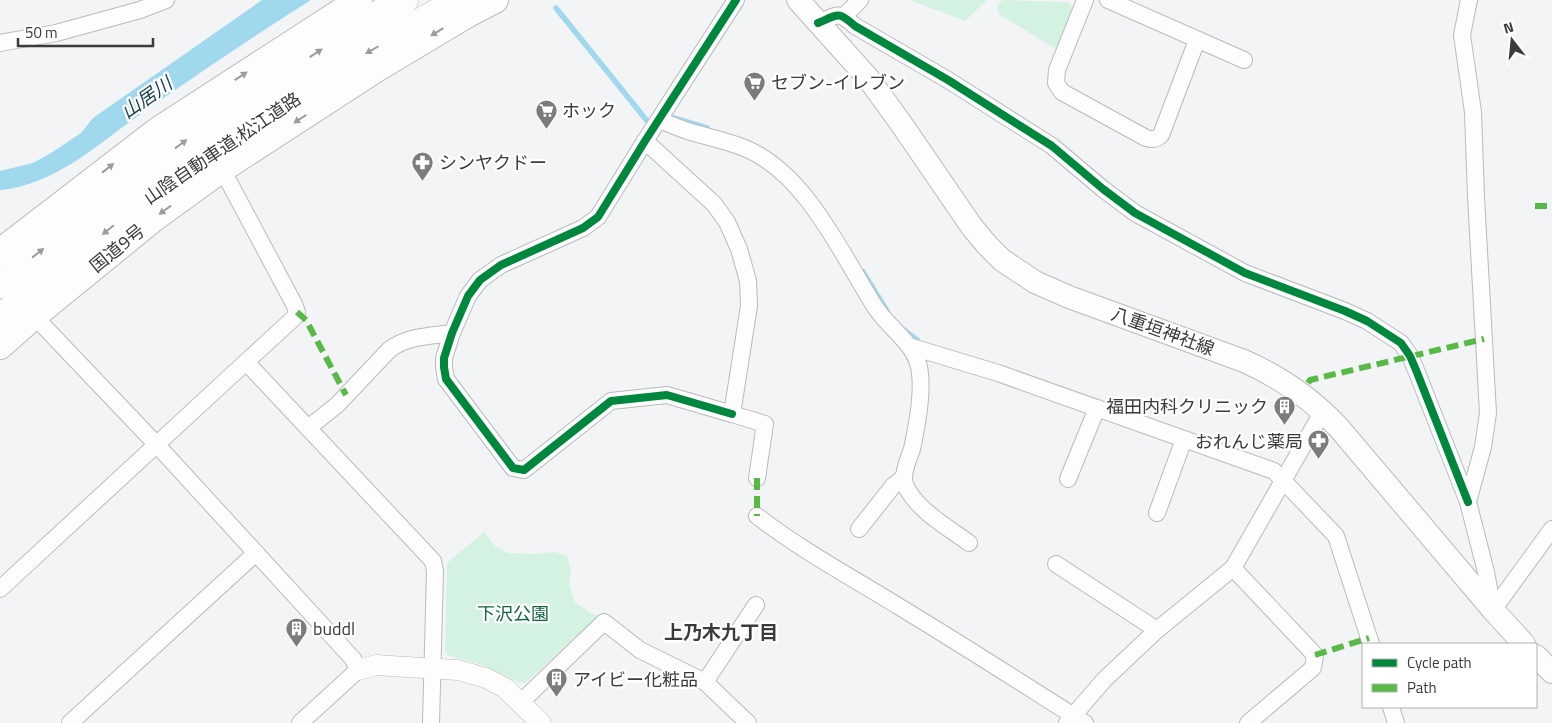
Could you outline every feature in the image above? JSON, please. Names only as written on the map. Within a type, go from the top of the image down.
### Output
[{"type":"highway","points":[[0,252],[157,131],[359,0]]},
{"type":"highway","name":"山陰自動車道;松江道路","points":[[0,284],[127,182],[232,107],[355,28],[404,0]]},
{"type":"highway","name":"山陰自動車道;松江道路","points":[[0,319],[38,286],[142,203],[244,130],[368,52],[460,0]]},
{"type":"highway","name":"国道9号","points":[[0,346],[153,219],[222,169],[376,69],[495,0]]},
{"type":"main road","name":"八重垣神社線","points":[[793,0],[809,13],[868,78],[972,227],[1002,260],[1035,282],[1069,297],[1244,360],[1266,370],[1285,382],[1323,411],[1339,428],[1523,643]]},
{"type":"main road","points":[[1537,657],[1552,672]]},
{"type":"street","points":[[736,0],[598,217],[583,228],[501,265],[480,280],[468,296],[452,333],[444,358],[444,367],[446,379],[513,468],[524,470],[611,401],[667,395],[765,424],[757,478]]},
{"type":"street","points":[[844,16],[860,0]]},
{"type":"street","points":[[1085,0],[1057,70],[1056,83],[1062,92],[1146,138],[1152,140],[1161,135],[1197,40]]},
{"type":"street","points":[[1108,0],[1244,60]]},
{"type":"street","points":[[1468,502],[1483,447],[1488,413],[1476,205],[1473,112],[1462,35],[1469,0]]},
{"type":"street","points":[[0,43],[56,34],[140,10],[160,1]]},
{"type":"street","points":[[809,13],[844,16],[855,26],[948,80],[1052,146],[1134,213],[1245,273],[1345,311],[1401,343],[1410,356],[1416,370],[1468,502],[1486,572],[1493,610]]},
{"type":"street","points":[[659,120],[688,131],[743,147],[777,168],[795,185],[823,220],[876,309],[894,331],[912,347],[998,373],[1274,471],[1336,536],[1371,643]]},
{"type":"street","points":[[645,141],[714,204],[727,222],[739,249],[748,281],[749,306],[732,414]]},
{"type":"street","points":[[0,589],[296,316],[297,312],[294,304],[222,169]]},
{"type":"street","points":[[34,316],[157,445],[353,658],[358,670]]},
{"type":"street","points":[[308,428],[338,405],[397,344],[452,333]]},
{"type":"street","points":[[912,347],[921,379],[919,413],[912,450],[905,468],[904,477],[908,492],[928,513],[969,543]]},
{"type":"street","points":[[246,362],[433,561],[435,571],[431,723]]},
{"type":"street","points":[[1068,479],[1097,408]]},
{"type":"street","points":[[757,516],[801,547],[900,607],[1075,720],[1104,680],[1157,630],[1233,568],[1323,411]]},
{"type":"street","points":[[1157,513],[1184,439]]},
{"type":"street","points":[[859,529],[892,486],[904,477]]},
{"type":"street","points":[[1493,610],[1552,530]]},
{"type":"street","points":[[70,723],[256,553]]},
{"type":"street","points":[[1056,564],[1157,630]]},
{"type":"street","points":[[1233,568],[1315,655],[1313,668],[1248,723]]},
{"type":"street","points":[[705,682],[756,605]]},
{"type":"street","points":[[520,702],[604,622],[640,650],[705,682],[748,723]]},
{"type":"street","points":[[300,723],[358,670],[376,665],[458,670],[486,678],[506,688],[541,723]]},
{"type":"street","points":[[1391,708],[1396,723]]},
{"type":"green space","points":[[910,0],[987,0],[965,21]]},
{"type":"green space","points":[[1002,0],[1068,2],[1072,8],[1057,50],[999,14],[997,7]]},
{"type":"green space","name":"下沢公園","points":[[484,532],[495,546],[508,553],[534,554],[555,552],[567,556],[571,573],[569,582],[574,601],[590,613],[599,616],[525,683],[518,682],[483,665],[447,655],[445,651],[447,563]]},
{"type":"water","name":"山居川","points":[[262,0],[311,0],[184,84],[76,161],[40,180],[0,190],[0,171],[33,163],[51,153],[81,133],[93,118]]},
{"type":"waterway","points":[[556,8],[648,122]]},
{"type":"waterway","points":[[674,119],[707,128]]},
{"type":"waterway","points":[[863,272],[887,311]]},
{"type":"waterway","points":[[904,330],[917,340]]},
{"type":"marked path","points":[[1535,206],[1552,206]]},
{"type":"marked path","points":[[297,312],[306,320],[346,395]]},
{"type":"marked path","points":[[1308,383],[1310,380],[1484,339]]},
{"type":"marked path","points":[[757,478],[757,516]]},
{"type":"marked path","points":[[1315,655],[1369,638]]},
{"type":"cycle path","points":[[732,414],[667,395],[611,401],[524,470],[513,468],[446,379],[444,358],[452,333],[468,296],[480,280],[501,265],[583,228],[598,217],[736,0]]},
{"type":"cycle path","points":[[818,23],[838,15],[845,18],[855,26],[948,80],[1052,146],[1135,213],[1245,273],[1345,311],[1367,321],[1401,343],[1410,356],[1416,370],[1468,502]]},
{"type":"place","name":"セブン-イレブン","points":[[755,101]]},
{"type":"place","name":"ホック","points":[[546,129]]},
{"type":"place","name":"シンヤクドー","points":[[423,181]]},
{"type":"place","name":"福田内科クリニック","points":[[1284,425]]},
{"type":"place","name":"おれんじ薬局","points":[[1319,460]]},
{"type":"place","name":"buddl","points":[[297,647]]},
{"type":"place","name":"アイビー化粧品","points":[[557,698]]},
{"type":"district","name":"上乃木九丁目","points":[[721,631]]}]
